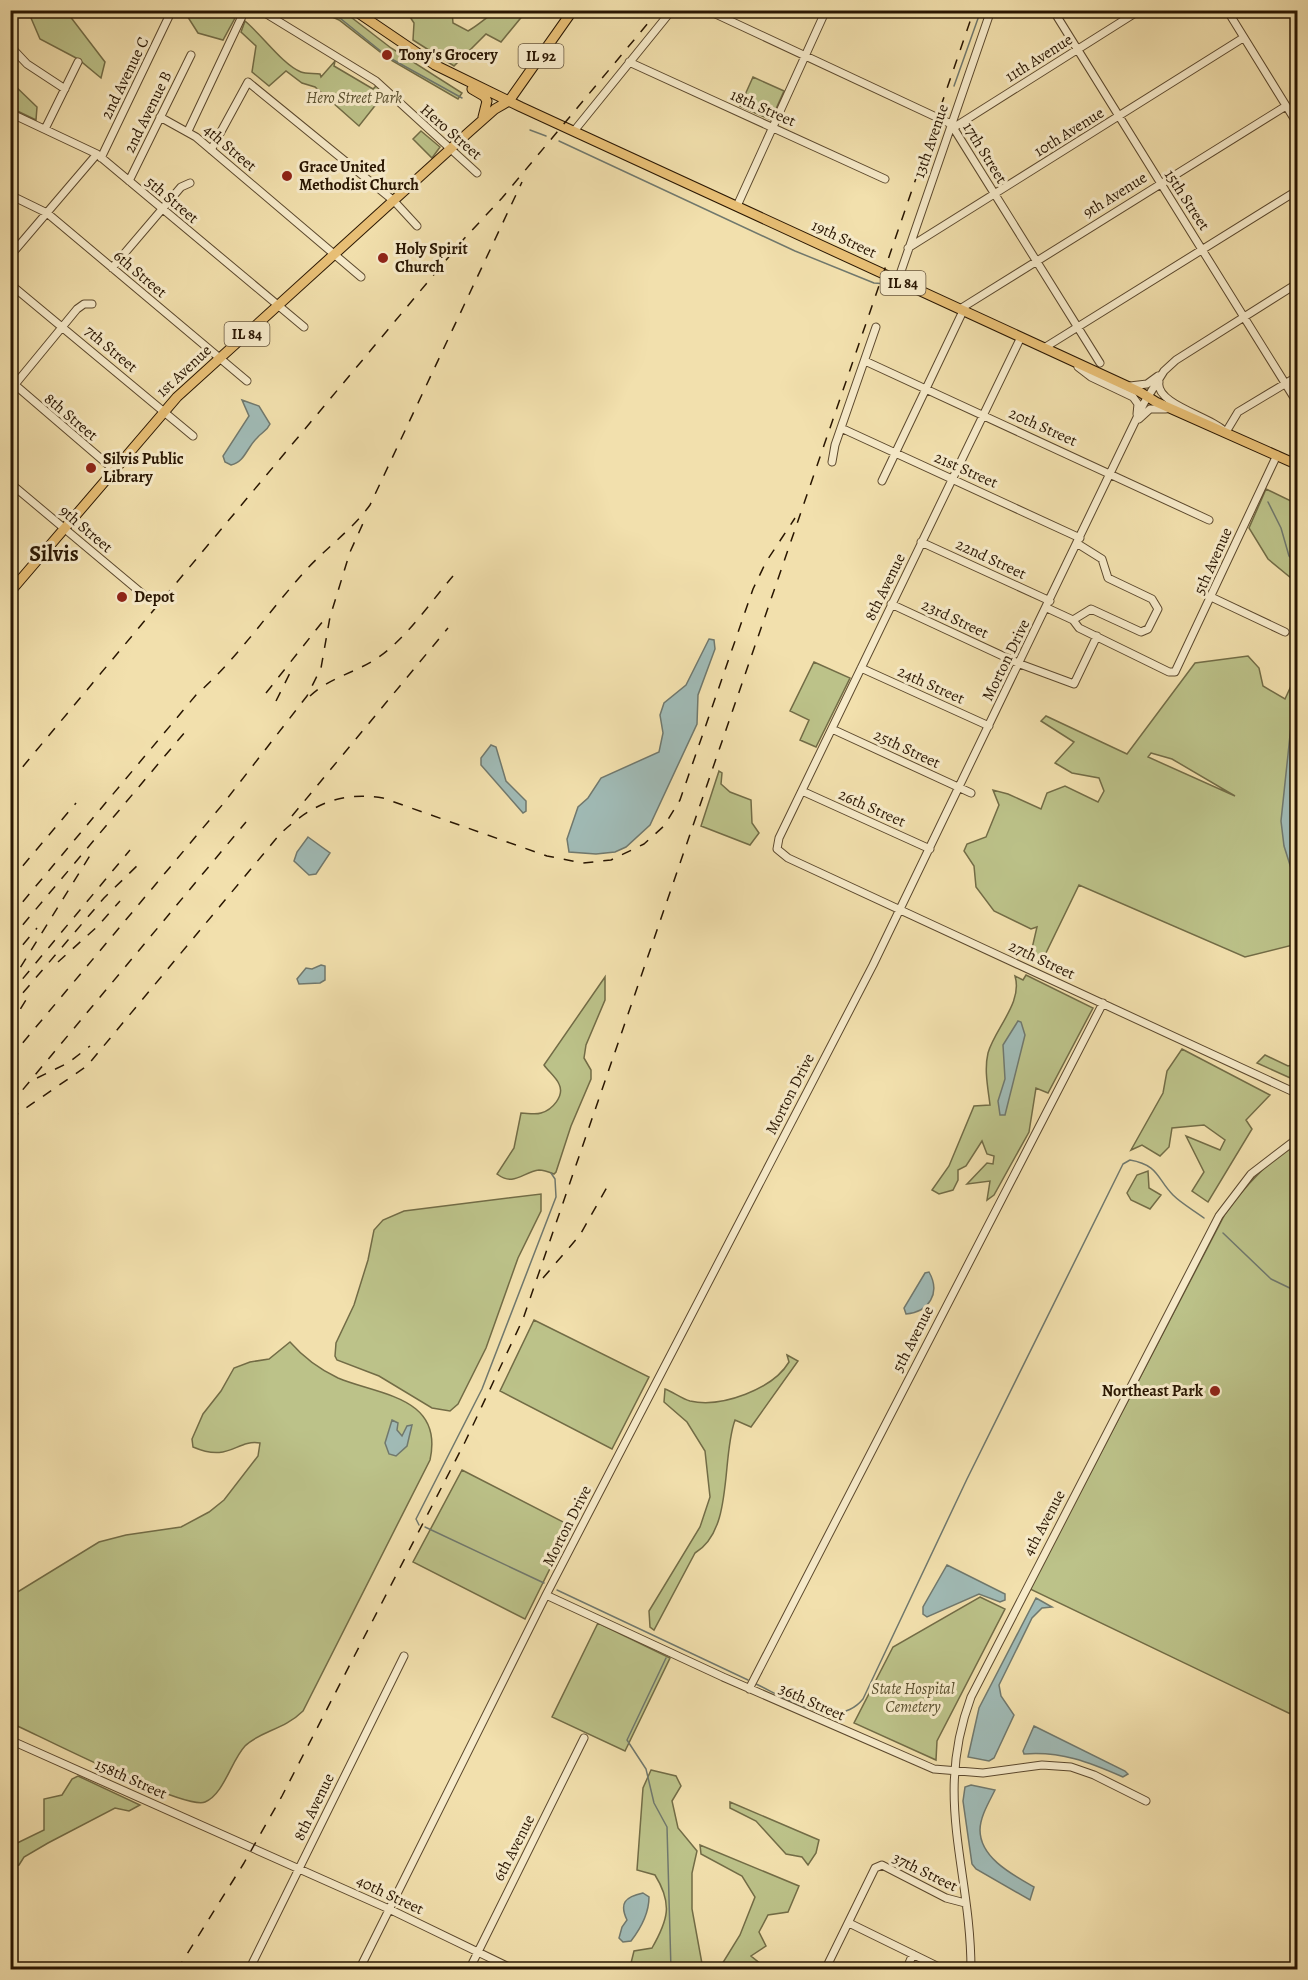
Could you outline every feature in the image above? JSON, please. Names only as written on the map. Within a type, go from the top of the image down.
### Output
[{"type":"main road","points":[[354,10],[484,96],[487,106],[481,122]]},
{"type":"main road","name":"IL 92","points":[[509,101],[571,11]]},
{"type":"main road","name":"19th Street","points":[[435,65],[1172,409],[1226,431],[1298,465]]},
{"type":"main road","name":"1st Avenue","points":[[12,587],[164,410],[481,122],[509,101]]},
{"type":"street","name":"2nd Avenue C","points":[[10,256],[99,156],[172,10]]},
{"type":"street","points":[[188,131],[245,10]]},
{"type":"street","name":"Hero Street","points":[[260,10],[376,81],[477,172]]},
{"type":"street","points":[[574,130],[672,10]]},
{"type":"street","name":"17th Street","points":[[707,10],[952,126],[1100,363]]},
{"type":"street","points":[[737,206],[826,10]]},
{"type":"street","name":"15th Street","points":[[1053,10],[1298,404]]},
{"type":"street","name":"11th Avenue","points":[[952,126],[1140,10]]},
{"type":"street","points":[[1227,10],[1298,125]]},
{"type":"street","name":"13th Avenue","points":[[898,280],[991,11]]},
{"type":"street","name":"10th Avenue","points":[[908,248],[1243,38]]},
{"type":"street","points":[[10,46],[27,64],[65,89]]},
{"type":"street","name":"2nd Avenue B","points":[[129,181],[191,55]]},
{"type":"street","points":[[45,129],[78,62]]},
{"type":"street","name":"18th Street","points":[[629,62],[885,179]]},
{"type":"street","points":[[211,150],[248,82],[394,201],[417,226]]},
{"type":"street","name":"9th Avenue","points":[[961,310],[1035,261],[1286,106]]},
{"type":"street","name":"5th Street","points":[[10,113],[99,156],[304,327]]},
{"type":"street","name":"4th Street","points":[[160,117],[188,131],[361,277]]},
{"type":"street","points":[[112,268],[181,187],[190,183]]},
{"type":"street","points":[[1044,348],[1298,190]]},
{"type":"street","name":"6th Street","points":[[10,195],[47,213],[247,381]]},
{"type":"street","name":"Morton Drive","points":[[359,1970],[546,1595],[893,925],[1148,397],[1168,366],[1298,283]]},
{"type":"street","name":"7th Street","points":[[10,284],[193,436]]},
{"type":"street","points":[[12,384],[81,306],[92,304]]},
{"type":"street","points":[[882,481],[961,310]]},
{"type":"street","points":[[832,462],[841,428],[876,327]]},
{"type":"street","name":"8th Avenue","points":[[777,849],[779,838],[1021,337]]},
{"type":"street","points":[[1069,360],[1091,377],[1134,397],[1138,404],[1136,422]]},
{"type":"street","name":"20th Street","points":[[864,361],[1112,473],[1209,520]]},
{"type":"street","points":[[1126,386],[1147,384],[1168,366]]},
{"type":"street","points":[[1160,378],[1158,388],[1163,397],[1213,421],[1226,431],[1238,412],[1298,376]]},
{"type":"street","name":"8th Street","points":[[12,384],[113,469]]},
{"type":"street","points":[[1136,422],[1150,409],[1172,409]]},
{"type":"street","name":"21st Street","points":[[841,428],[953,478],[1079,541],[1102,559],[1108,578],[1155,600],[1158,609],[1148,629],[1141,632],[1090,609],[1073,620]]},
{"type":"street","name":"5th Avenue","points":[[1169,672],[1175,672],[1179,667],[1276,455]]},
{"type":"street","name":"9th Street","points":[[10,483],[145,596]]},
{"type":"street","name":"22nd Street","points":[[921,542],[1048,604],[1073,620],[1076,626],[1169,672]]},
{"type":"street","points":[[1212,597],[1285,632]]},
{"type":"street","name":"23rd Street","points":[[891,604],[1020,664],[1074,684],[1097,636]]},
{"type":"street","name":"24th Street","points":[[861,668],[989,726]]},
{"type":"street","name":"25th Street","points":[[832,729],[970,793]]},
{"type":"street","name":"26th Street","points":[[802,791],[930,849]]},
{"type":"street","name":"27th Street","points":[[777,849],[788,858],[1298,1094]]},
{"type":"street","points":[[878,899],[892,911],[893,925]]},
{"type":"street","name":"5th Avenue","points":[[749,1689],[1103,1003]]},
{"type":"street","name":"4th Avenue","points":[[971,1970],[954,1824],[953,1772],[960,1730],[977,1682],[1219,1216],[1251,1174],[1298,1138]]},
{"type":"street","name":"36th Street","points":[[546,1595],[749,1689],[924,1766],[953,1772],[990,1772],[1042,1765],[1071,1767],[1094,1775],[1146,1801]]},
{"type":"street","name":"8th Avenue","points":[[249,1970],[404,1656]]},
{"type":"street","name":"6th Avenue","points":[[469,1970],[584,1738]]},
{"type":"street","name":"158th Street","points":[[10,1740],[252,1848]]},
{"type":"street","name":"40th Street","points":[[252,1848],[389,1909],[515,1970]]},
{"type":"street","name":"37th Street","points":[[849,1923],[875,1868],[882,1865],[946,1898],[965,1903]]},
{"type":"street","points":[[370,1901],[386,1902],[397,1892]]},
{"type":"street","points":[[397,1892],[397,1909],[405,1917]]},
{"type":"street","points":[[370,1901],[380,1913],[380,1928]]},
{"type":"street","points":[[380,1928],[389,1918],[405,1917]]},
{"type":"street","points":[[825,1970],[849,1923],[945,1970]]},
{"type":"street","points":[[906,1970],[914,1954]]},
{"type":"green space","points":[[28,11],[66,11],[105,62],[101,78],[78,59],[40,39]]},
{"type":"green space","points":[[184,11],[223,11],[235,18],[223,40],[198,33]]},
{"type":"green space","points":[[301,11],[343,11],[391,48],[462,93],[458,99],[389,59],[339,20],[326,14]]},
{"type":"green space","points":[[406,11],[452,11],[453,23],[468,31],[499,11],[524,14],[501,42],[486,34],[454,66],[413,40],[414,23]]},
{"type":"green space","name":"Hero Street Park","points":[[245,21],[287,63],[301,72],[320,74],[321,77],[335,61],[334,66],[373,89],[377,85],[385,93],[359,126],[315,87],[302,83],[286,71],[269,86],[252,72],[256,46],[241,32]]},
{"type":"green space","points":[[753,77],[784,91],[771,120],[740,106]]},
{"type":"green space","points":[[10,81],[37,107],[36,120],[11,108]]},
{"type":"green space","points":[[421,131],[440,147],[432,158],[413,139]]},
{"type":"green space","points":[[1266,489],[1291,501],[1297,518],[1297,583],[1268,559],[1249,528]]},
{"type":"green space","points":[[1248,656],[1259,668],[1263,686],[1285,699],[1297,673],[1297,944],[1245,957],[1079,885],[1042,961],[1030,957],[1037,927],[1031,929],[994,911],[976,887],[974,866],[964,851],[967,844],[986,837],[999,805],[993,790],[1008,794],[1041,809],[1047,793],[1065,786],[1098,802],[1104,791],[1099,778],[1072,773],[1055,763],[1074,742],[1041,721],[1046,716],[1127,754],[1195,663]],"holes":[[[1151,753],[1172,759],[1235,796],[1148,757]]]},
{"type":"green space","points":[[814,662],[850,678],[816,747],[800,740],[809,720],[790,711]]},
{"type":"green space","points":[[719,771],[722,773],[721,784],[730,792],[751,800],[752,823],[759,833],[750,845],[701,826]]},
{"type":"green space","points":[[1026,975],[1093,1008],[1048,1093],[1036,1088],[1029,1132],[994,1195],[987,1200],[990,1181],[967,1184],[987,1163],[993,1164],[994,1156],[987,1154],[982,1141],[966,1166],[958,1170],[958,1180],[953,1190],[939,1194],[932,1190],[949,1166],[974,1106],[990,1105],[986,1072],[988,1053],[1012,1006],[1016,986],[1015,976],[1023,980]]},
{"type":"green space","points":[[605,977],[605,1000],[586,1045],[584,1058],[591,1070],[591,1079],[571,1126],[556,1172],[554,1174],[539,1170],[514,1179],[503,1178],[497,1174],[514,1148],[521,1113],[541,1113],[553,1106],[559,1098],[559,1084],[544,1065]]},
{"type":"green space","points":[[1182,1049],[1270,1095],[1246,1120],[1252,1129],[1208,1202],[1192,1191],[1204,1172],[1186,1136],[1220,1150],[1225,1140],[1204,1125],[1172,1128],[1169,1147],[1160,1156],[1142,1145],[1131,1150],[1163,1093],[1167,1071]]},
{"type":"green space","points":[[1265,1055],[1288,1066],[1297,1064],[1297,1081],[1257,1063]]},
{"type":"green space","name":"Northeast Park","points":[[1297,1142],[1297,1717],[1030,1589],[1225,1214],[1258,1175]]},
{"type":"green space","points":[[1148,1171],[1149,1188],[1161,1195],[1150,1209],[1131,1200],[1127,1193],[1137,1175]]},
{"type":"green space","points":[[541,1194],[541,1211],[518,1258],[486,1348],[458,1404],[450,1411],[432,1408],[379,1376],[337,1360],[336,1343],[354,1305],[368,1260],[374,1230],[383,1220],[404,1211]]},
{"type":"green space","points":[[534,1320],[649,1377],[612,1449],[500,1391]]},
{"type":"green space","points":[[290,1342],[306,1358],[331,1375],[404,1401],[418,1410],[427,1423],[432,1439],[430,1460],[303,1711],[245,1746],[217,1792],[205,1802],[192,1802],[142,1784],[11,1723],[11,1596],[99,1542],[126,1535],[181,1527],[209,1512],[224,1500],[258,1456],[260,1443],[245,1444],[216,1453],[193,1447],[192,1439],[203,1414],[221,1391],[234,1368],[250,1362],[269,1359]]},
{"type":"green space","points":[[787,1355],[798,1361],[751,1427],[735,1420],[721,1511],[716,1528],[707,1542],[695,1553],[654,1630],[650,1627],[649,1611],[700,1527],[710,1497],[705,1451],[687,1422],[664,1402],[665,1389],[690,1401],[717,1402],[731,1399],[759,1388],[771,1380],[789,1362]]},
{"type":"green space","points":[[462,1470],[571,1526],[525,1619],[413,1562]]},
{"type":"green space","name":"State Hospital Cemetery","points":[[980,1597],[1005,1609],[937,1741],[936,1760],[854,1723],[893,1647]]},
{"type":"green space","points":[[598,1623],[670,1658],[625,1751],[552,1717]]},
{"type":"green space","points":[[651,1770],[676,1776],[681,1786],[672,1801],[678,1828],[697,1851],[692,1873],[692,1909],[703,1969],[632,1970],[630,1967],[634,1951],[652,1948],[662,1929],[666,1912],[664,1895],[655,1875],[637,1870],[643,1788]]},
{"type":"green space","points":[[78,1776],[140,1805],[129,1811],[115,1808],[48,1843],[24,1857],[19,1865],[11,1867],[11,1846],[44,1830],[44,1799],[62,1795],[72,1779]]},
{"type":"green space","points":[[730,1802],[819,1840],[816,1853],[808,1865],[802,1857],[786,1854],[756,1821],[730,1808]]},
{"type":"green space","points":[[700,1845],[799,1886],[788,1912],[768,1915],[759,1932],[766,1946],[751,1956],[767,1969],[719,1969],[740,1935],[755,1897],[742,1876],[701,1854]]},
{"type":"water","points":[[242,400],[259,406],[270,424],[243,458],[231,465],[225,462],[223,456],[249,416]]},
{"type":"water","points":[[709,639],[714,640],[715,649],[698,695],[697,724],[650,825],[626,847],[615,852],[596,854],[569,852],[567,839],[578,807],[588,798],[601,778],[659,752],[663,733],[660,715],[664,703],[686,685]]},
{"type":"water","points":[[1297,705],[1298,765],[1293,824],[1297,848],[1297,887],[1284,846],[1281,821],[1291,726]]},
{"type":"water","points":[[491,745],[496,747],[506,781],[526,801],[526,811],[523,813],[481,765],[481,758]]},
{"type":"water","points":[[308,837],[330,853],[316,874],[309,875],[294,861],[297,852]]},
{"type":"water","points":[[321,965],[325,966],[325,980],[320,983],[299,984],[297,979],[306,968],[312,969]]},
{"type":"water","points":[[1018,1021],[1021,1022],[1025,1035],[1005,1115],[1000,1115],[998,1101],[1005,1079],[1003,1045]]},
{"type":"water","points":[[929,1272],[934,1287],[931,1300],[921,1310],[906,1314],[904,1308],[925,1273]]},
{"type":"water","points":[[392,1420],[398,1423],[397,1430],[402,1436],[407,1426],[412,1425],[407,1446],[396,1456],[389,1454],[385,1443]]},
{"type":"water","points":[[947,1565],[1005,1594],[1005,1600],[1000,1602],[979,1594],[927,1617],[923,1614],[923,1607]]},
{"type":"water","points":[[1036,1598],[1052,1607],[1042,1608],[1032,1618],[999,1685],[1001,1696],[1014,1715],[994,1758],[989,1761],[968,1757],[979,1708]]},
{"type":"water","points":[[1034,1726],[1128,1774],[1123,1777],[1086,1762],[1063,1756],[1024,1754],[1023,1751]]},
{"type":"water","points":[[971,1785],[995,1790],[981,1820],[981,1840],[985,1849],[999,1864],[1034,1887],[1030,1900],[976,1869],[972,1864],[963,1801],[965,1787]]},
{"type":"water","points":[[643,1893],[649,1897],[644,1920],[631,1941],[623,1942],[619,1938],[627,1920],[625,1902]]},
{"type":"waterway","points":[[330,10],[388,57],[462,98]]},
{"type":"waterway","points":[[954,86],[981,10]]},
{"type":"waterway","points":[[530,130],[546,136]]},
{"type":"waterway","points":[[559,141],[795,251],[874,283],[888,284]]},
{"type":"waterway","points":[[1268,502],[1281,528],[1289,556],[1298,565]]},
{"type":"waterway","points":[[756,1684],[796,1704],[825,1712],[839,1713],[852,1708],[863,1699],[967,1479],[1123,1164],[1130,1160],[1147,1165],[1177,1198],[1204,1218]]},
{"type":"waterway","points":[[419,1525],[416,1519],[482,1389],[556,1197],[555,1179],[551,1173]]},
{"type":"waterway","points":[[1223,1233],[1271,1279],[1298,1292]]},
{"type":"waterway","points":[[425,1527],[544,1583]]},
{"type":"waterway","points":[[557,1590],[748,1680]]},
{"type":"waterway","points":[[666,1658],[627,1740],[646,1769],[654,1803],[667,1827],[671,1970]]},
{"type":"railway","points":[[10,782],[462,241],[502,198],[659,10]]},
{"type":"railway","points":[[177,1970],[244,1863],[282,1796],[465,1442],[523,1319],[974,10]]},
{"type":"railway","points":[[10,917],[196,695],[240,650],[306,570],[370,505],[522,182]]},
{"type":"railway","points":[[10,1119],[87,1066],[280,834],[303,815],[327,802],[353,797],[383,798],[547,856],[583,863],[611,860],[644,844],[664,826],[680,800],[753,589],[766,562],[795,518]]},
{"type":"railway","points":[[10,1058],[223,804],[307,696],[321,668],[330,617],[350,552],[365,519]]},
{"type":"railway","points":[[310,696],[333,680],[368,664],[387,651],[407,631],[453,576]]},
{"type":"railway","points":[[266,693],[327,616]]},
{"type":"railway","points":[[292,816],[448,628]]},
{"type":"railway","points":[[276,701],[293,667]]},
{"type":"railway","points":[[10,940],[185,732]]},
{"type":"railway","points":[[10,881],[76,803]]},
{"type":"railway","points":[[10,1105],[246,822]]},
{"type":"railway","points":[[10,994],[130,850]]},
{"type":"railway","points":[[10,984],[91,854]]},
{"type":"railway","points":[[10,1008],[104,898],[142,861]]},
{"type":"railway","points":[[58,962],[98,926],[120,901]]},
{"type":"railway","points":[[10,960],[37,928]]},
{"type":"railway","points":[[10,1026],[26,1000]]},
{"type":"railway","points":[[37,1078],[68,1063],[90,1046]]},
{"type":"railway","points":[[543,1278],[580,1235],[611,1180]]},
{"type":"place","name":"Tony's Grocery","points":[[387,55]]},
{"type":"place","name":"Grace United Methodist Church","points":[[287,176]]},
{"type":"place","name":"Holy Spirit Church","points":[[383,258]]},
{"type":"place","name":"Silvis Public Library","points":[[91,468]]},
{"type":"place","name":"Depot","points":[[122,597]]},
{"type":"place","name":"Northeast Park","points":[[1215,1391]]},
{"type":"district","name":"Silvis","points":[[54,554]]}]
